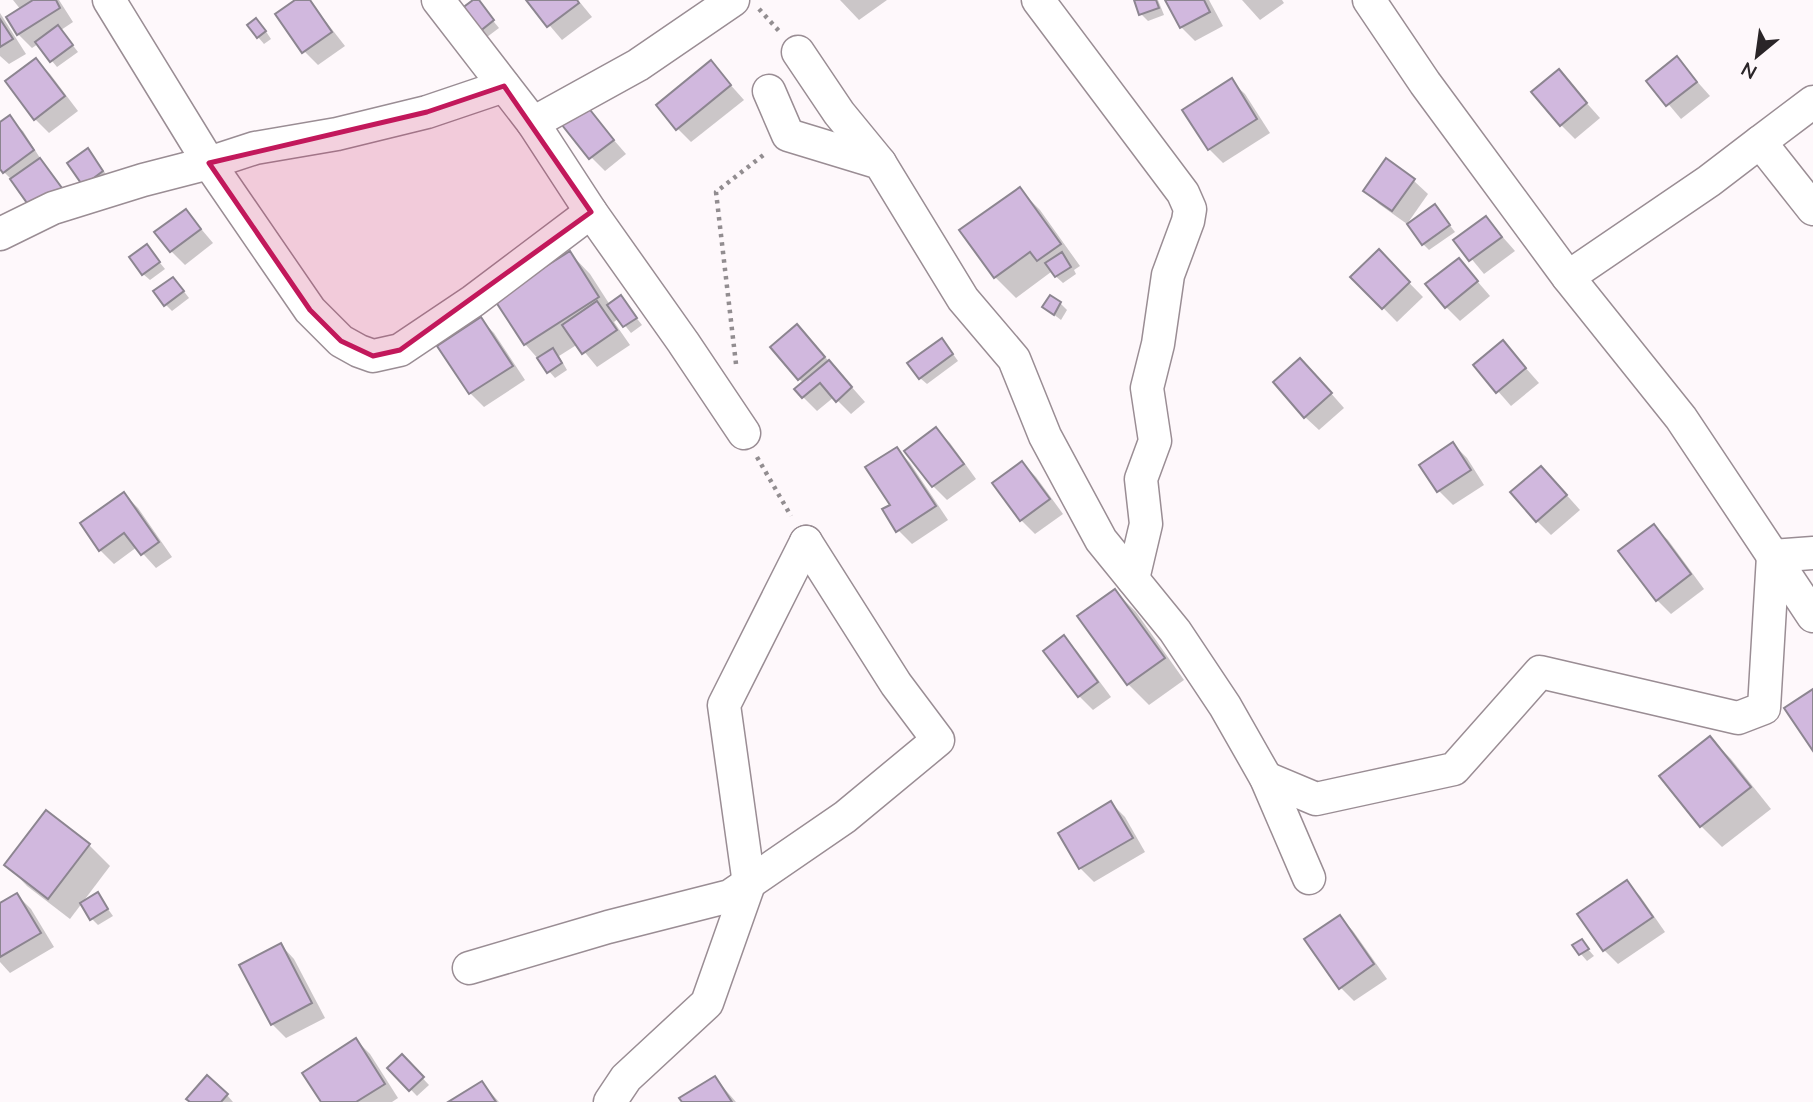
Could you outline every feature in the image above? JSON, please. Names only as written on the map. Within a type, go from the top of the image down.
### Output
[{"type":"street","points":[[109,0],[209,163],[310,310],[341,341],[373,356],[400,349],[473,301],[591,212]]},
{"type":"street","points":[[438,0],[533,123],[591,212],[744,433]]},
{"type":"street","points":[[533,123],[638,65],[733,0]]},
{"type":"street","points":[[1038,0],[1183,193],[1190,209],[1168,275],[1158,344],[1147,388],[1155,441],[1141,479],[1146,524],[1133,579]]},
{"type":"street","points":[[1369,0],[1425,83],[1568,276],[1681,418],[1813,616]]},
{"type":"street","points":[[798,52],[839,113],[880,163],[963,299],[1014,359],[1045,436],[1101,540],[1175,631],[1226,706],[1266,778],[1309,878]]},
{"type":"street","points":[[0,234],[53,208],[143,180],[255,148],[337,134],[427,111],[504,86]]},
{"type":"street","points":[[769,91],[788,135],[880,163]]},
{"type":"street","points":[[1568,276],[1709,181],[1813,102]]},
{"type":"street","points":[[1760,142],[1813,209]]},
{"type":"street","points":[[469,968],[608,927],[730,896],[845,817],[938,740],[896,684],[806,542]]},
{"type":"street","points":[[610,1102],[626,1078],[707,1003],[749,884],[724,705],[806,542]]},
{"type":"street","points":[[1773,556],[1813,553]]},
{"type":"street","points":[[1266,778],[1316,799],[1454,769],[1540,672],[1738,718],[1764,708],[1773,556]]},
{"type":"path","points":[[752,0],[798,52]]},
{"type":"path","points":[[736,366],[716,192],[788,135]]},
{"type":"path","points":[[744,433],[806,542]]},
{"type":"highlighted area","points":[[504,86],[591,212],[400,350],[373,356],[341,341],[310,310],[209,163],[427,112]]},
{"type":"building","points":[[33,0],[56,0],[60,8],[17,35],[6,17]]},
{"type":"building","points":[[295,0],[310,0],[332,32],[302,53],[275,14]]},
{"type":"building","points":[[473,0],[479,0],[494,20],[479,32],[461,9]]},
{"type":"building","points":[[526,0],[577,0],[579,3],[547,27]]},
{"type":"building","points":[[1134,0],[1156,0],[1159,8],[1139,15]]},
{"type":"building","points":[[1165,0],[1204,0],[1210,12],[1180,28]]},
{"type":"building","points":[[256,18],[266,31],[257,38],[247,25]]},
{"type":"building","points":[[0,19],[13,39],[0,47]]},
{"type":"building","points":[[58,25],[73,45],[50,62],[35,42]]},
{"type":"building","points":[[1677,56],[1697,82],[1666,106],[1646,81]]},
{"type":"building","points":[[36,58],[65,96],[34,120],[5,81]]},
{"type":"building","points":[[711,60],[731,85],[676,130],[656,105]]},
{"type":"building","points":[[1559,69],[1587,103],[1560,126],[1531,92]]},
{"type":"building","points":[[1232,78],[1257,119],[1208,150],[1182,110]]},
{"type":"building","points":[[587,106],[614,140],[589,159],[562,125]]},
{"type":"building","points":[[10,115],[34,150],[3,173],[0,169],[0,122]]},
{"type":"building","points":[[88,148],[103,171],[83,186],[67,163]]},
{"type":"building","points":[[40,158],[62,188],[32,210],[10,179]]},
{"type":"building","points":[[1386,158],[1415,179],[1392,211],[1363,191]]},
{"type":"building","points":[[1020,187],[1061,244],[1037,261],[1030,252],[994,278],[959,230]]},
{"type":"building","points":[[1435,204],[1450,225],[1422,245],[1407,224]]},
{"type":"building","points":[[186,209],[201,229],[170,252],[154,232]]},
{"type":"building","points":[[1486,216],[1502,237],[1469,261],[1453,240]]},
{"type":"building","points":[[147,244],[160,262],[142,275],[129,257]]},
{"type":"building","points":[[1379,249],[1410,282],[1382,309],[1350,277]]},
{"type":"building","points":[[570,251],[599,297],[524,345],[494,299]]},
{"type":"building","points":[[1062,252],[1071,267],[1055,277],[1045,263]]},
{"type":"building","points":[[1459,258],[1478,281],[1445,308],[1425,284]]},
{"type":"building","points":[[173,277],[184,291],[164,306],[153,291]]},
{"type":"building","points":[[621,295],[637,318],[623,327],[607,305]]},
{"type":"building","points":[[1050,295],[1061,302],[1054,315],[1042,307]]},
{"type":"building","points":[[597,301],[617,330],[582,354],[562,325]]},
{"type":"building","points":[[481,317],[513,366],[469,394],[437,346]]},
{"type":"building","points":[[797,324],[825,357],[798,380],[770,347]]},
{"type":"building","points":[[942,338],[953,354],[919,379],[907,363]]},
{"type":"building","points":[[1503,340],[1526,368],[1496,393],[1473,365]]},
{"type":"building","points":[[553,348],[562,363],[547,373],[537,358]]},
{"type":"building","points":[[1300,358],[1332,393],[1304,418],[1273,382]]},
{"type":"building","points":[[829,360],[852,387],[836,402],[820,383],[802,398],[794,389]]},
{"type":"building","points":[[936,427],[964,464],[932,487],[904,451]]},
{"type":"building","points":[[1453,442],[1471,470],[1437,492],[1419,465]]},
{"type":"building","points":[[897,447],[936,506],[896,532],[882,509],[890,505],[865,467]]},
{"type":"building","points":[[1022,461],[1050,499],[1020,521],[992,483]]},
{"type":"building","points":[[1541,466],[1567,495],[1536,522],[1510,492]]},
{"type":"building","points":[[124,492],[159,542],[141,555],[124,533],[99,551],[80,523]]},
{"type":"building","points":[[1654,524],[1691,574],[1656,601],[1618,551]]},
{"type":"building","points":[[1115,589],[1165,658],[1127,685],[1077,616]]},
{"type":"building","points":[[1064,635],[1098,682],[1078,697],[1043,651]]},
{"type":"building","points":[[1813,689],[1813,751],[1784,708]]},
{"type":"building","points":[[1710,736],[1751,787],[1700,827],[1659,776]]},
{"type":"building","points":[[1111,801],[1133,838],[1079,869],[1058,833]]},
{"type":"building","points":[[46,810],[90,844],[48,899],[4,865]]},
{"type":"building","points":[[1627,880],[1653,917],[1603,951],[1577,914]]},
{"type":"building","points":[[98,892],[108,909],[90,920],[80,903]]},
{"type":"building","points":[[17,893],[41,933],[0,957],[0,903]]},
{"type":"building","points":[[1340,915],[1374,964],[1339,989],[1304,939]]},
{"type":"building","points":[[1582,939],[1589,949],[1579,955],[1572,945]]},
{"type":"building","points":[[281,943],[312,1003],[271,1025],[239,965]]},
{"type":"building","points":[[356,1038],[385,1084],[356,1102],[321,1102],[302,1073]]},
{"type":"building","points":[[402,1054],[424,1077],[409,1091],[387,1068]]},
{"type":"building","points":[[207,1075],[228,1094],[221,1102],[190,1102],[186,1099]]},
{"type":"building","points":[[715,1076],[732,1102],[682,1102],[679,1098]]},
{"type":"building","points":[[482,1081],[496,1102],[448,1102]]}]
